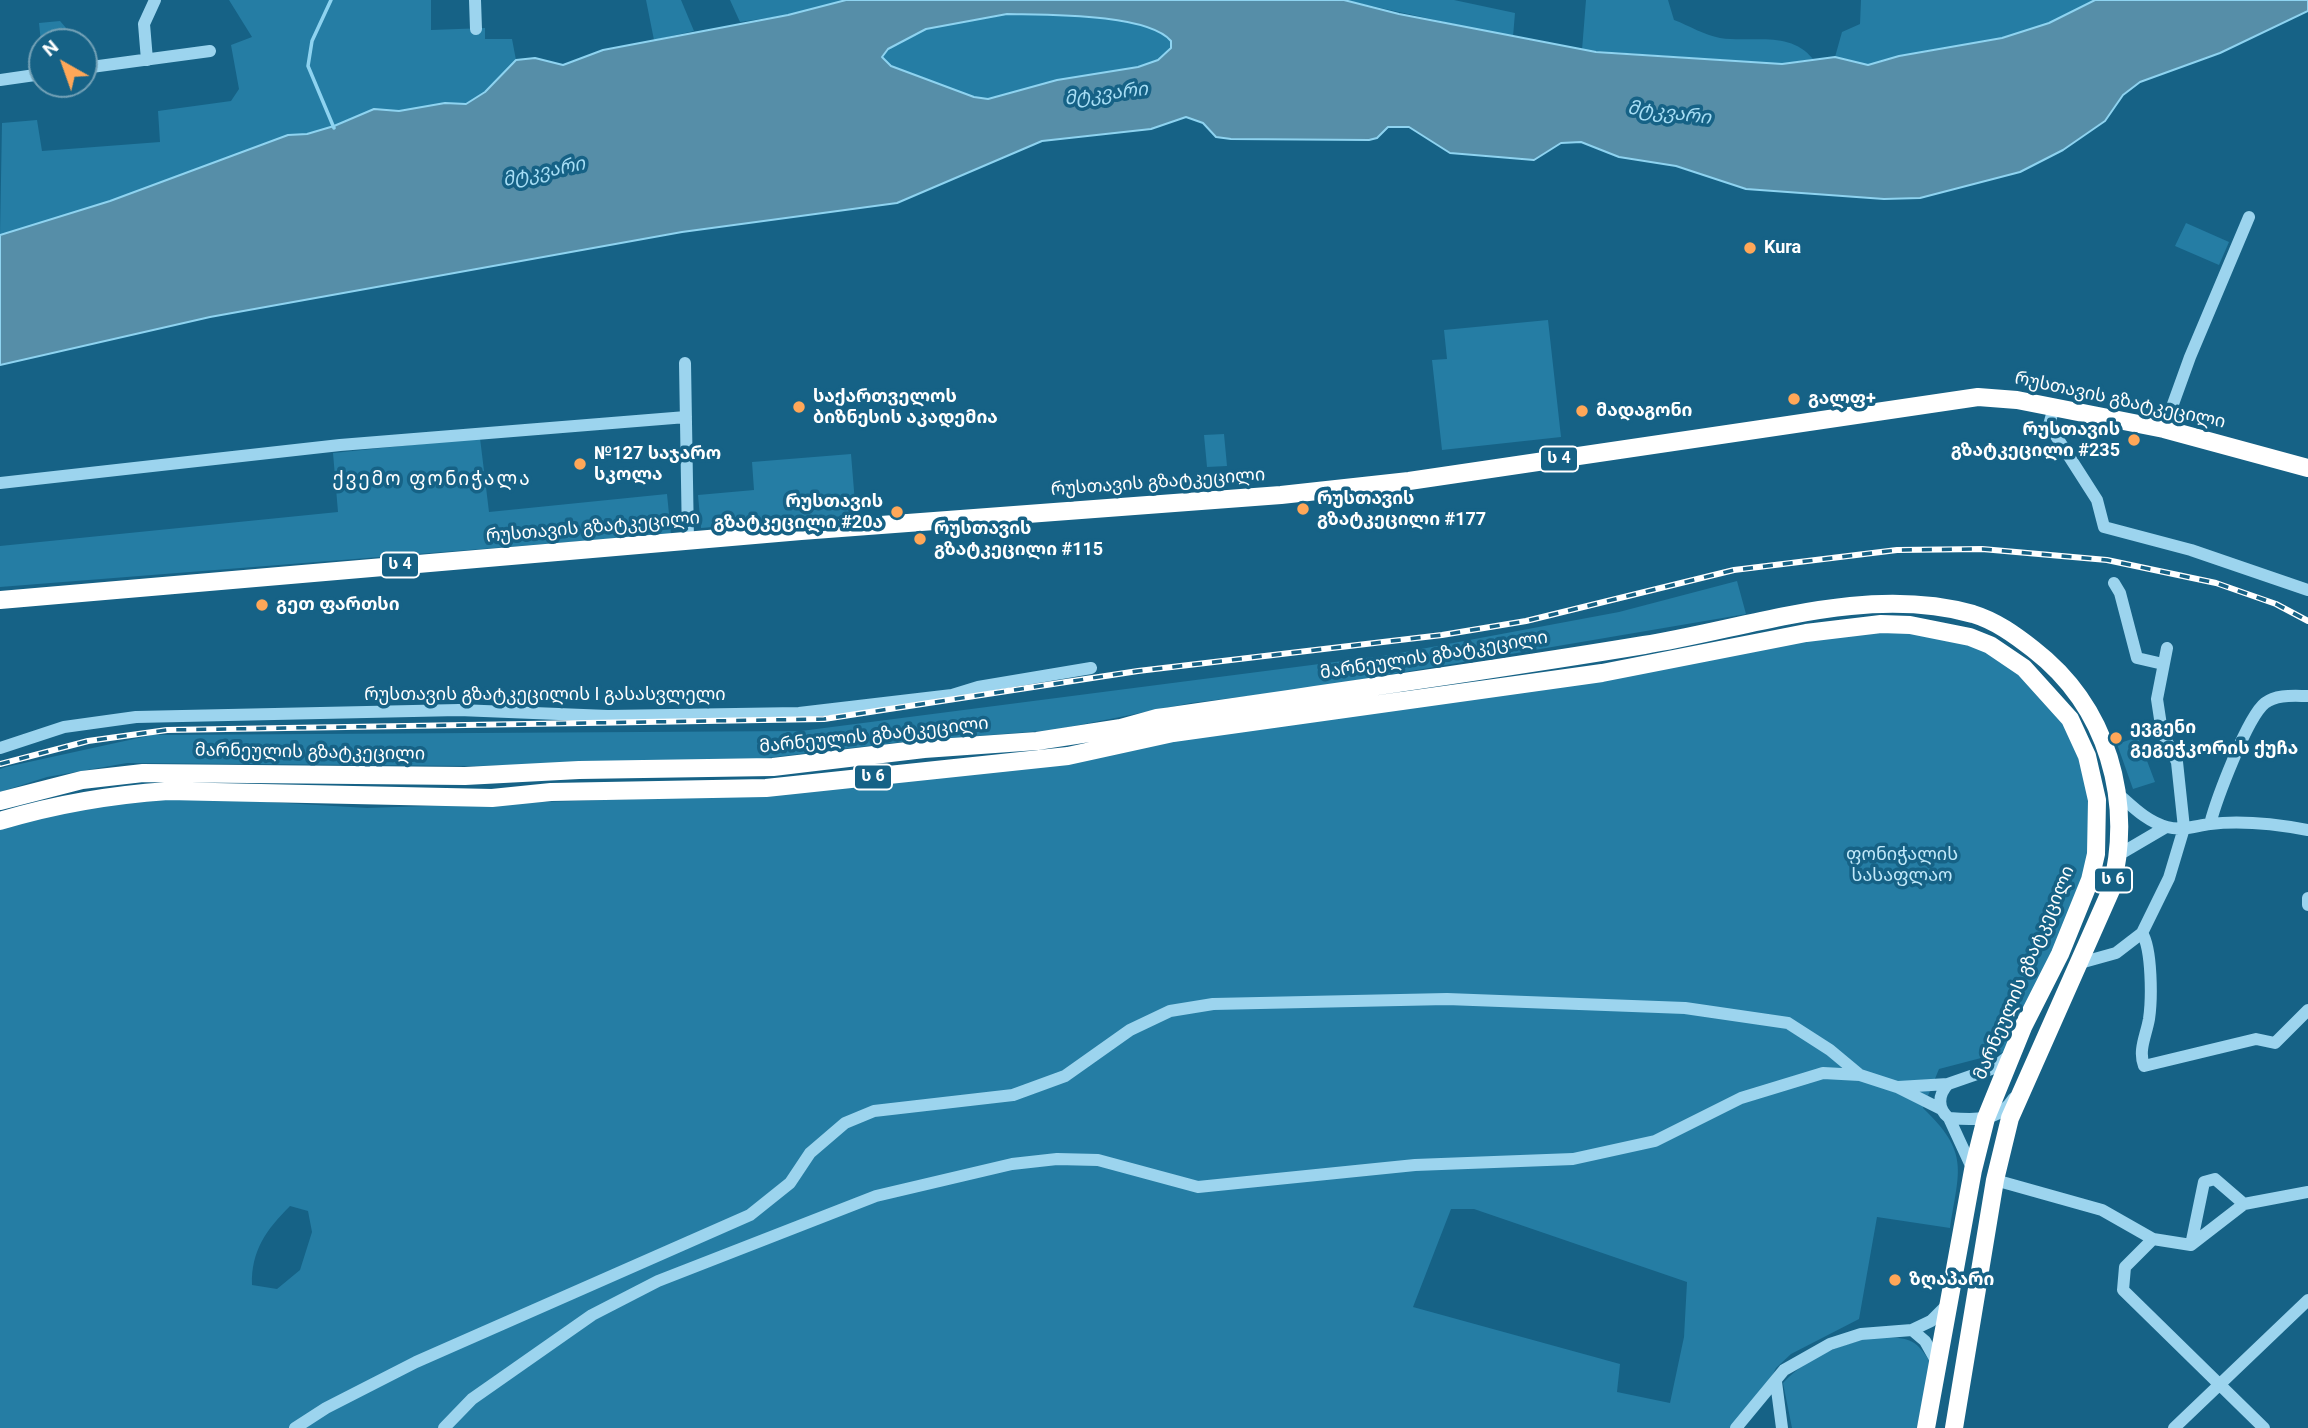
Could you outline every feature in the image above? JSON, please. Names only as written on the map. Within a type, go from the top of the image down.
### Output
[{"type":"highway","name":"რუსთავის გზატკეცილი","points":[[0,600],[1366,486],[1978,397],[1999,397],[2164,429],[2308,468]]},
{"type":"highway","name":"მარნეულის გზატკეცილი","points":[[0,801],[82,780],[143,773],[466,776],[773,767],[924,749],[1060,738],[1157,718],[1623,648],[1729,626],[1842,608],[1928,607],[1972,614],[2012,633],[2068,680],[2093,718],[2117,793],[2120,854],[2111,890],[2080,963],[2021,1086],[2010,1118],[1995,1180],[1954,1428]]},
{"type":"highway","name":"მარნეულის გზატკეცილი","points":[[0,821],[62,804],[117,795],[168,791],[492,798],[551,792],[766,788],[1068,756],[1173,733],[1602,673],[1806,633],[1881,624],[1934,628],[1970,637],[1990,645],[2024,668],[2070,719],[2087,756],[2098,800],[2096,854],[2090,880],[2060,954],[2011,1054],[1986,1118],[1973,1170],[1926,1428]]},
{"type":"highway","points":[[1623,648],[1627,668]]},
{"type":"highway","points":[[1597,652],[1602,673]]},
{"type":"street","points":[[147,60],[144,24],[156,0]]},
{"type":"street","points":[[475,0],[476,29]]},
{"type":"street","points":[[98,66],[209,51]]},
{"type":"street","points":[[0,80],[28,76]]},
{"type":"street","points":[[2164,429],[2190,357],[2249,217]]},
{"type":"street","points":[[685,363],[688,541]]},
{"type":"street","points":[[2054,407],[2049,425],[2097,500],[2104,527],[2191,550],[2308,590]]},
{"type":"street","points":[[0,483],[340,444],[686,417]]},
{"type":"street","points":[[2114,583],[2120,593],[2137,658],[2163,664]]},
{"type":"street","points":[[2080,963],[2116,953],[2142,933],[2169,878],[2184,828],[2177,762],[2162,732],[2157,699],[2167,648]]},
{"type":"street","name":"რუსთავის გზატკეცილის I გასასვლელი","points":[[0,748],[64,727],[136,717],[459,710],[608,716],[799,713],[952,695],[978,687],[1090,668]]},
{"type":"street","points":[[2210,824],[2215,804],[2250,725],[2264,704],[2280,697],[2308,696]]},
{"type":"street","points":[[2117,793],[2143,816],[2166,827],[2260,822],[2308,830]]},
{"type":"street","points":[[2120,854],[2166,827]]},
{"type":"street","points":[[2308,898],[2308,905]]},
{"type":"street","points":[[2142,933],[2148,943],[2149,1016],[2140,1056],[2144,1066],[2256,1039],[2275,1042],[2308,1010]]},
{"type":"street","points":[[295,1428],[326,1408],[416,1362],[750,1215],[790,1183],[810,1153],[845,1123],[874,1111],[1013,1095],[1065,1076],[1130,1030],[1170,1011],[1213,1004],[1447,999],[1685,1009],[1788,1023],[1830,1050],[1860,1075]]},
{"type":"street","points":[[1897,1087],[1948,1084],[1994,1068],[2011,1054]]},
{"type":"street","points":[[444,1428],[472,1399],[592,1315],[658,1280],[876,1196],[1012,1164],[1057,1159],[1098,1160],[1198,1187],[1415,1165],[1573,1158],[1654,1141],[1741,1098],[1823,1073],[1860,1075],[1897,1087],[1945,1114],[1976,1121],[2000,1113],[2021,1086]]},
{"type":"street","points":[[1948,1084],[1940,1097],[1945,1114],[1973,1170]]},
{"type":"street","points":[[2191,1245],[2204,1182],[2215,1179],[2244,1204]]},
{"type":"street","points":[[1995,1180],[2102,1210],[2153,1239],[2191,1245],[2244,1204],[2308,1192]]},
{"type":"street","points":[[2153,1239],[2125,1267],[2123,1290],[2264,1428]]},
{"type":"street","points":[[1736,1428],[1784,1370],[1830,1344],[1861,1334],[1912,1330],[1931,1321],[1948,1304]]},
{"type":"street","points":[[2174,1428],[2306,1306]]},
{"type":"street","points":[[1912,1330],[1925,1341],[1938,1364]]},
{"type":"street","points":[[1776,1382],[1782,1428]]},
{"type":"green space","points":[[229,0],[431,0],[431,30],[485,28],[485,39],[512,39],[516,60],[485,92],[466,104],[445,103],[399,111],[374,109],[334,126],[307,134],[288,135],[110,201],[0,235],[2,123],[37,120],[42,151],[160,142],[158,111],[231,101],[239,89],[231,45],[252,37]]},
{"type":"green space","points":[[646,0],[681,0],[694,31],[654,40]]},
{"type":"green space","points":[[730,0],[846,0],[788,15],[740,22]]},
{"type":"green space","points":[[1344,0],[1454,0],[1515,13],[1513,37]]},
{"type":"green space","points":[[1586,0],[1668,0],[1674,20],[1703,33],[1720,38],[1782,41],[1804,50],[1813,59],[1782,64],[1582,50]]},
{"type":"green space","points":[[1861,0],[2095,0],[2049,23],[2001,38],[1899,56],[1868,65],[1835,57],[1842,32],[1860,24]]},
{"type":"green space","points":[[1007,14],[1119,20],[1159,32],[1171,41],[1171,48],[1158,60],[1138,67],[1057,80],[988,99],[974,98],[891,66],[882,57],[888,49],[926,29]]},
{"type":"green space","points":[[60,21],[66,28],[40,28],[39,23]]},
{"type":"green space","points":[[2186,223],[2229,242],[2219,265],[2175,246]]},
{"type":"green space","points":[[1548,320],[1561,437],[1442,450],[1432,360],[1447,359],[1444,330]]},
{"type":"green space","points":[[1224,434],[1227,466],[1207,467],[1204,435]]},
{"type":"green space","points":[[480,438],[489,512],[667,494],[671,534],[0,587],[0,546],[338,512],[333,453]]},
{"type":"green space","points":[[851,454],[856,515],[701,528],[698,495],[754,490],[752,462]]},
{"type":"green space","points":[[1737,581],[1746,614],[1305,689],[1191,703],[1054,730],[901,742],[758,759],[475,766],[127,763],[47,777],[0,792],[0,769],[152,735],[801,731],[1389,655],[1619,612]]},
{"type":"green space","name":"ფონიჭალის სასაფლაო","points":[[1886,628],[1967,641],[2003,660],[2063,715],[2095,798],[2087,878],[2004,1052],[1939,1069],[1923,1108],[1938,1124],[1955,1150],[1958,1176],[1950,1228],[1877,1217],[1859,1319],[1791,1354],[1776,1368],[1766,1388],[1731,1428],[0,1428],[0,829],[81,804],[185,797],[367,808],[722,796],[1163,739],[1571,681]],"holes":[[[290,1206],[308,1211],[312,1232],[300,1270],[277,1289],[252,1285],[257,1251],[267,1233]],[[1451,1209],[1474,1209],[1687,1282],[1684,1337],[1670,1403],[1617,1392],[1620,1364],[1413,1307]]]},
{"type":"green space","points":[[2138,737],[2155,782],[2133,789],[2117,744]]},
{"type":"green space","points":[[1879,1337],[1915,1343],[1930,1362],[1917,1428],[1792,1428],[1783,1383],[1803,1366],[1827,1352]]},
{"type":"water","name":"მტკვარი","points":[[846,0],[1344,0],[1399,14],[1596,52],[1782,64],[1835,57],[1868,65],[1899,56],[2002,38],[2049,23],[2095,0],[2308,0],[2308,11],[2220,53],[2140,82],[2123,95],[2105,121],[2063,150],[2020,172],[1920,198],[1884,199],[1746,189],[1676,166],[1619,157],[1581,142],[1561,143],[1534,160],[1450,153],[1409,127],[1388,127],[1377,138],[1369,140],[1231,139],[1216,137],[1203,123],[1186,117],[1151,129],[1042,141],[897,203],[682,232],[210,317],[0,365],[0,235],[110,201],[288,135],[307,134],[334,126],[374,109],[399,111],[445,103],[466,104],[485,92],[516,60],[535,58],[563,65],[603,50],[788,15]],"holes":[[[1007,14],[1118,20],[1159,32],[1171,41],[1171,48],[1158,60],[1138,67],[1057,80],[988,99],[974,97],[891,66],[882,57],[888,49],[926,29]]]},
{"type":"waterway","points":[[331,0],[312,41],[308,66],[334,128]]},
{"type":"railway","points":[[0,764],[88,741],[167,730],[824,719],[1138,671],[1442,635],[1526,621],[1734,570],[1897,550],[1982,549],[2107,560],[2216,583],[2276,604],[2308,621]]},
{"type":"place","name":"Kura","points":[[1750,248]]},
{"type":"place","name":"გალფ+","points":[[1794,399]]},
{"type":"place","name":"საქართველოს ბიზნესის აკადემია","points":[[799,407]]},
{"type":"place","name":"მადაგონი","points":[[1582,411]]},
{"type":"place","name":"რუსთავის გზატკეცილი #235","points":[[2134,440]]},
{"type":"place","name":"№127 საჯარო სკოლა","points":[[580,464]]},
{"type":"place","name":"რუსთავის გზატკეცილი #177","points":[[1303,509]]},
{"type":"place","name":"რუსთავის გზატკეცილი #20ა","points":[[897,512]]},
{"type":"place","name":"რუსთავის გზატკეცილი #115","points":[[920,539]]},
{"type":"place","name":"გეთ ფართსი","points":[[262,605]]},
{"type":"place","name":"ევგენი გეგეჭკორის ქუჩა","points":[[2116,738]]},
{"type":"place","name":"ზღაპარი","points":[[1895,1280]]},
{"type":"district","name":"ქვემო ფონიჭალა","points":[[432,480]]}]
